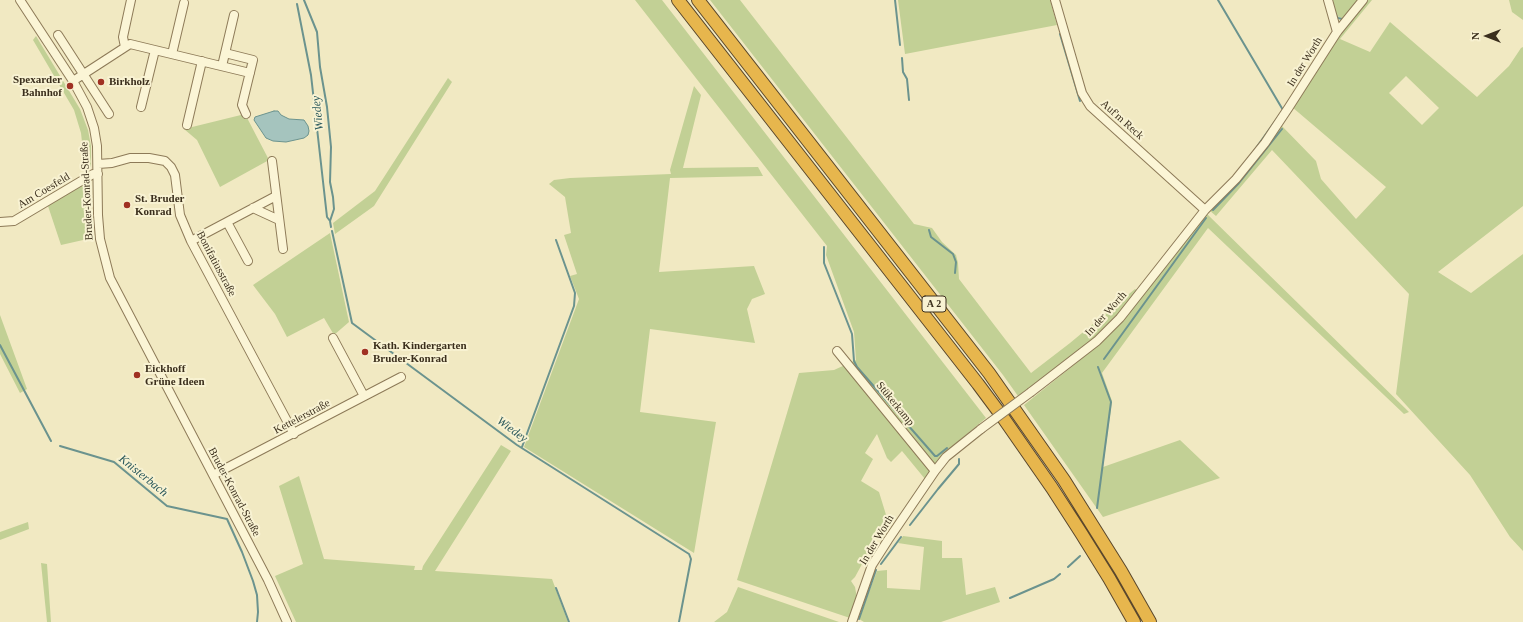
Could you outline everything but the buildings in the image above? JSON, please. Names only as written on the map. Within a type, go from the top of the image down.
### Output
[{"type":"highway","name":"A 2","points":[[678,0],[1004,419],[1081,532],[1110,578],[1134,622]]},
{"type":"highway","name":"A 2","points":[[698,0],[989,373],[1064,480],[1121,571],[1150,622]]},
{"type":"street","name":"Bruder-Konrad-Straße","points":[[20,0],[73,82],[87,107],[94,128],[98,164],[98,215],[100,239],[110,278],[268,580],[287,622]]},
{"type":"street","points":[[126,47],[123,37],[131,0]]},
{"type":"street","name":"Auf'm Reck","points":[[1054,0],[1082,93],[1090,106],[1205,210]]},
{"type":"street","points":[[1328,0],[1337,32]]},
{"type":"street","name":"In der Worth","points":[[852,622],[872,565],[935,470],[957,447],[1097,341],[1115,322],[1205,210],[1236,179],[1264,143],[1337,32],[1364,0]]},
{"type":"street","points":[[172,54],[184,3]]},
{"type":"street","points":[[222,66],[234,15]]},
{"type":"street","points":[[58,34],[109,114]]},
{"type":"street","points":[[73,82],[130,44],[250,73]]},
{"type":"street","points":[[141,107],[155,50]]},
{"type":"street","points":[[225,53],[253,60],[242,105],[246,114]]},
{"type":"street","points":[[187,125],[202,61]]},
{"type":"street","name":"Bonifatiusstraße","points":[[98,164],[112,163],[130,158],[149,158],[165,161],[171,167],[175,175],[180,215],[191,241],[294,434]]},
{"type":"street","points":[[272,161],[283,249]]},
{"type":"street","name":"Am Coesfeld","points":[[0,222],[14,221],[93,174],[98,174]]},
{"type":"street","points":[[191,241],[276,196]]},
{"type":"street","points":[[253,208],[279,220]]},
{"type":"street","points":[[227,222],[248,261]]},
{"type":"street","points":[[333,338],[364,396]]},
{"type":"street","name":"Stükerkamp","points":[[837,351],[935,470]]},
{"type":"street","name":"Kettelerstraße","points":[[213,475],[401,377]]},
{"type":"green space","points":[[635,0],[662,0],[986,418],[940,457],[925,479],[902,451],[891,462],[887,458],[877,434],[865,453],[873,459],[861,481],[879,492],[887,518],[855,577],[851,581],[855,587],[857,598],[850,618],[737,580],[799,373],[834,370],[856,360],[854,332],[826,255],[827,246]]},
{"type":"green space","points":[[710,0],[740,0],[914,224],[932,228],[942,242],[956,255],[959,279],[1031,373],[1135,289],[1138,291],[1118,316],[1096,339],[1018,396]]},
{"type":"green space","points":[[898,0],[1050,0],[1057,25],[905,54]]},
{"type":"green space","points":[[1333,0],[1359,0],[1342,18],[1336,15]]},
{"type":"green space","points":[[1366,0],[1372,0],[1340,39],[1370,52],[1390,22],[1477,97],[1509,66],[1523,47],[1523,206],[1438,272],[1471,293],[1523,254],[1523,551],[1510,537],[1470,475],[1396,394],[1409,294],[1272,150],[1216,216],[1209,210],[1280,124],[1316,161],[1321,179],[1356,219],[1386,187],[1292,107],[1337,37]],"holes":[[[1406,76],[1439,108],[1422,125],[1389,93]]]},
{"type":"green space","points":[[1509,0],[1523,0],[1523,20],[1512,12]]},
{"type":"green space","points":[[36,36],[80,109],[88,130],[91,146],[91,167],[85,169],[81,133],[74,110],[33,40]]},
{"type":"green space","points":[[448,78],[452,82],[374,206],[335,234],[333,223],[375,191]]},
{"type":"green space","points":[[694,86],[701,95],[683,168],[758,167],[763,176],[670,178],[659,272],[754,266],[765,294],[752,299],[747,309],[755,343],[650,329],[640,412],[716,422],[694,553],[524,447],[579,299],[570,276],[577,274],[564,235],[571,233],[565,197],[549,184],[554,180],[570,178],[671,174],[670,170]]},
{"type":"green space","points":[[245,114],[269,160],[220,187],[197,140],[184,129]]},
{"type":"green space","points":[[89,180],[91,184],[90,215],[92,238],[61,245],[48,206]]},
{"type":"green space","points":[[1206,213],[1409,412],[1404,414],[1208,228],[1102,373],[1112,401],[1103,467],[1180,440],[1220,478],[1103,517],[1024,405],[1100,344],[1122,319]]},
{"type":"green space","points":[[330,233],[349,322],[334,335],[324,318],[287,337],[275,314],[253,285]]},
{"type":"green space","points":[[0,315],[27,389],[20,393],[0,354]]},
{"type":"green space","points":[[501,445],[511,451],[435,571],[552,579],[568,622],[296,622],[275,576],[303,564],[279,486],[299,476],[324,559],[415,566],[414,570],[422,570],[423,566]]},
{"type":"green space","points":[[28,522],[29,529],[0,540],[0,532]]},
{"type":"green space","points":[[903,536],[942,541],[942,558],[962,558],[966,595],[995,587],[1000,602],[941,622],[864,622],[859,619],[877,571],[887,570],[887,588],[920,590],[924,547],[898,543]]},
{"type":"green space","points":[[41,563],[47,564],[51,622],[47,622]]},
{"type":"green space","points":[[738,587],[839,622],[714,622],[727,612]]},
{"type":"water","points":[[278,111],[281,115],[289,119],[304,120],[308,126],[308,135],[304,138],[286,142],[273,141],[266,138],[254,120],[255,117]]},
{"type":"waterway","name":"Wiedey","points":[[304,0],[317,32],[320,67],[327,107],[331,147],[330,182],[334,209],[330,221],[331,227]]},
{"type":"waterway","points":[[895,0],[900,45]]},
{"type":"waterway","points":[[1218,0],[1283,110],[1251,155]]},
{"type":"waterway","points":[[297,4],[311,75],[327,217],[330,221]]},
{"type":"waterway","points":[[1335,14],[1338,18],[1345,18]]},
{"type":"waterway","points":[[1060,34],[1080,101]]},
{"type":"waterway","points":[[902,58],[903,72],[907,79],[909,100]]},
{"type":"waterway","points":[[1213,210],[1239,183],[1282,129]]},
{"type":"waterway","points":[[1104,359],[1206,218]]},
{"type":"waterway","points":[[929,230],[931,237],[953,254],[956,262],[955,273]]},
{"type":"waterway","name":"Wiedey","points":[[332,231],[352,323],[517,445],[689,554],[691,559],[679,622]]},
{"type":"waterway","points":[[522,447],[574,306],[575,293],[556,240]]},
{"type":"waterway","points":[[824,247],[824,263],[852,334],[854,361],[857,367],[935,456],[947,448]]},
{"type":"waterway","name":"Knisterbach","points":[[0,345],[51,441]]},
{"type":"waterway","points":[[1097,508],[1111,402],[1098,367]]},
{"type":"waterway","name":"Knisterbach","points":[[60,446],[114,462],[167,506],[227,519],[253,581],[257,595],[257,622]]},
{"type":"waterway","points":[[910,525],[959,464],[959,459]]},
{"type":"waterway","points":[[881,564],[901,537]]},
{"type":"waterway","points":[[1068,567],[1080,556]]},
{"type":"waterway","points":[[859,619],[876,570]]},
{"type":"waterway","points":[[1010,598],[1054,579],[1060,574]]},
{"type":"waterway","points":[[556,588],[569,622]]},
{"type":"place","name":"Birkholz","points":[[101,82]]},
{"type":"place","name":"Spexarder Bahnhof","points":[[70,86]]},
{"type":"place","name":"St. Bruder Konrad","points":[[127,205]]},
{"type":"place","name":"Kath. Kindergarten Bruder-Konrad","points":[[365,352]]},
{"type":"place","name":"Eickhoff Grüne Ideen","points":[[137,375]]}]
